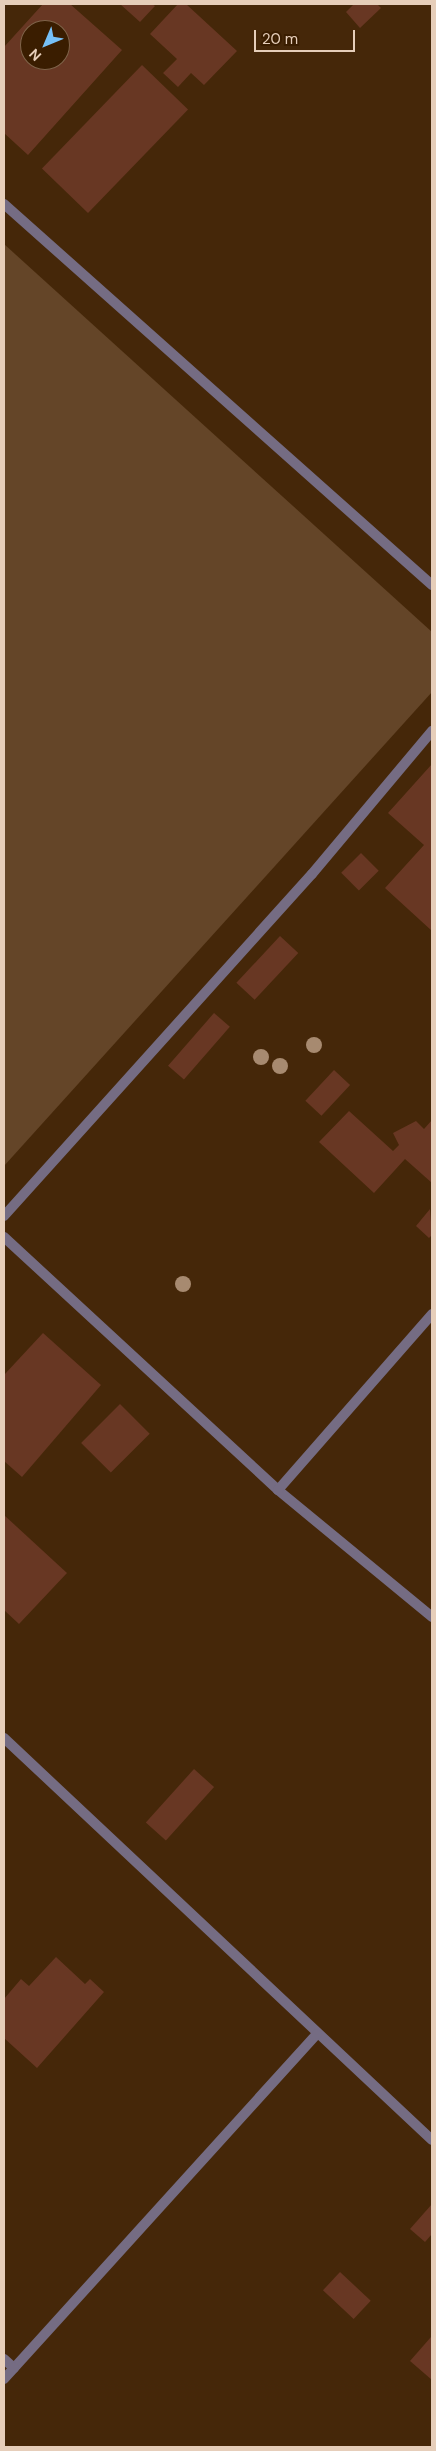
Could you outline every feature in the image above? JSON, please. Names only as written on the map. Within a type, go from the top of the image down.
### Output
[{"type":"street","points":[[4,204],[432,585]]},
{"type":"street","points":[[4,1216],[312,874],[432,731]]},
{"type":"street","points":[[4,1237],[278,1490],[432,1617]]},
{"type":"street","points":[[278,1490],[432,1314]]},
{"type":"street","points":[[4,1738],[432,2140]]},
{"type":"street","points":[[4,2379],[317,2034]]},
{"type":"street","points":[[4,2359],[14,2368]]},
{"type":"shaded area","points":[[4,244],[432,632],[432,692],[4,1166]]},
{"type":"building","points":[[43,4],[70,4],[122,50],[28,155],[4,133],[4,47],[20,29],[20,70],[70,70],[70,20],[28,20]]},
{"type":"building","points":[[120,4],[152,4],[155,6],[140,22]]},
{"type":"building","points":[[178,4],[186,4],[237,51],[204,85],[191,73],[178,87],[163,73],[177,59],[150,34]]},
{"type":"building","points":[[354,4],[377,4],[381,8],[360,28],[346,12]]},
{"type":"building","points":[[142,65],[188,109],[88,213],[42,169]]},
{"type":"building","points":[[432,764],[432,931],[385,888],[424,845],[388,813]]},
{"type":"building","points":[[361,853],[379,871],[359,890],[341,873]]},
{"type":"building","points":[[280,936],[298,953],[255,1000],[236,983]]},
{"type":"building","points":[[214,1013],[230,1027],[184,1080],[168,1066]]},
{"type":"building","points":[[334,1070],[350,1085],[321,1116],[305,1101]]},
{"type":"building","points":[[349,1111],[393,1151],[399,1145],[393,1133],[416,1121],[424,1129],[432,1120],[432,1183],[405,1159],[374,1193],[319,1142]]},
{"type":"building","points":[[430,1209],[432,1235],[429,1238],[416,1226]]},
{"type":"building","points":[[43,1333],[101,1385],[22,1477],[4,1461],[4,1375]]},
{"type":"building","points":[[120,1404],[150,1434],[111,1473],[81,1443]]},
{"type":"building","points":[[4,1515],[67,1573],[19,1624],[4,1610]]},
{"type":"building","points":[[194,1769],[214,1787],[166,1841],[146,1823]]},
{"type":"building","points":[[56,1957],[85,1984],[90,1979],[104,1992],[37,2068],[4,2038],[4,1999],[21,1979],[29,1986]]},
{"type":"building","points":[[432,2204],[432,2234],[425,2242],[410,2229]]},
{"type":"building","points":[[340,2272],[371,2301],[354,2319],[323,2290]]},
{"type":"building","points":[[431,2337],[432,2339],[432,2380],[410,2361]]}]
